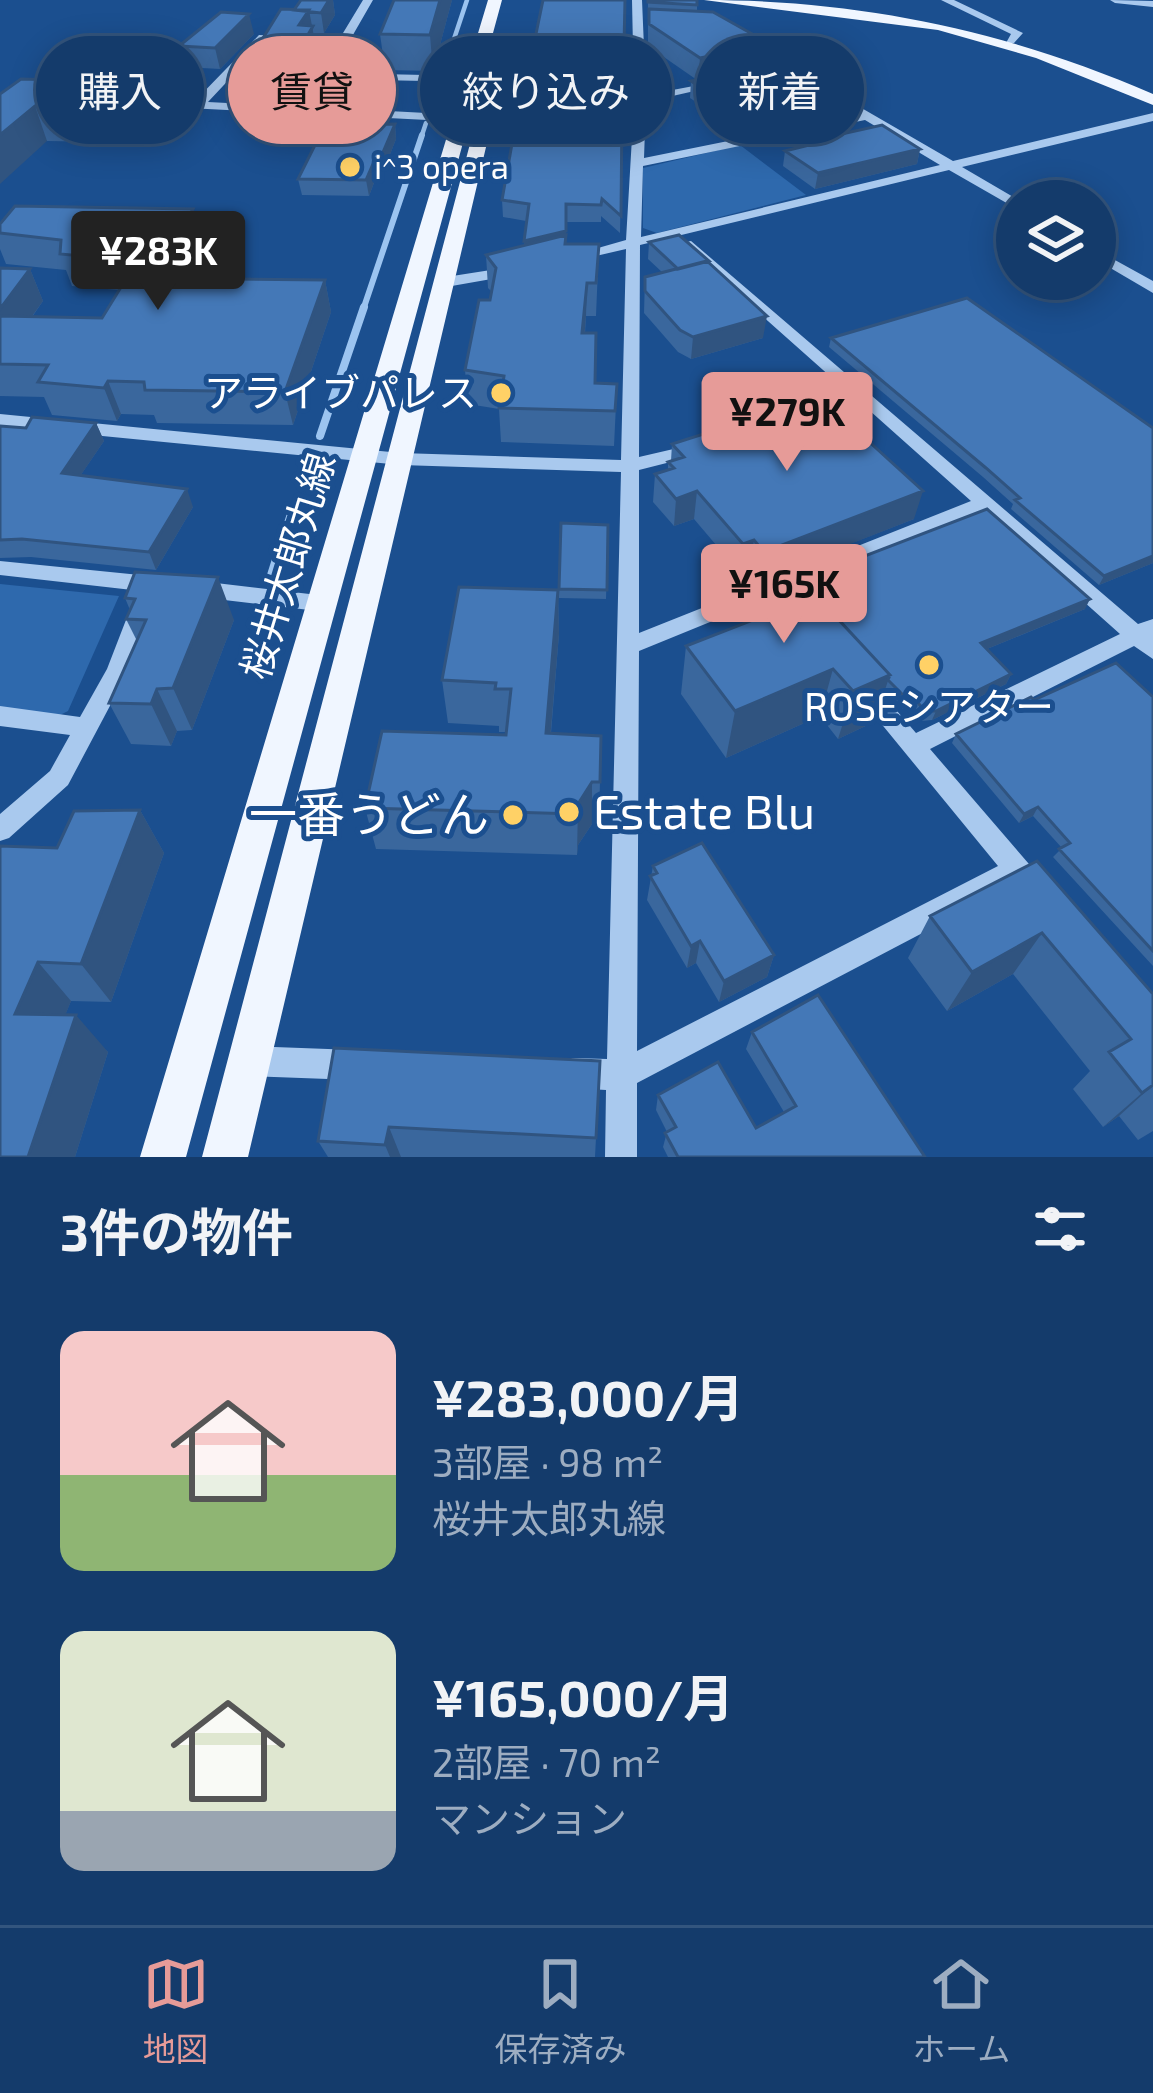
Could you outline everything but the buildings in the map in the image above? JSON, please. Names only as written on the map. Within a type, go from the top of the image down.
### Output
[{"type":"main road","name":"桜井太郎丸線","points":[[502,10],[515,0]]},
{"type":"main road","points":[[711,0],[785,2],[909,17],[1010,41],[1153,100]]},
{"type":"main road","name":"桜井太郎丸線","points":[[163,1157],[318,603],[464,144]]},
{"type":"main road","name":"桜井太郎丸線","points":[[225,1157],[446,282],[470,144]]},
{"type":"street","points":[[347,36],[368,0]]},
{"type":"street","points":[[636,36],[637,0]]},
{"type":"street","points":[[946,0],[1018,33],[1010,41]]},
{"type":"street","points":[[1115,0],[1153,4]]},
{"type":"street","points":[[635,23],[655,24]]},
{"type":"street","points":[[204,99],[228,74]]},
{"type":"street","points":[[864,114],[996,192]]},
{"type":"street","points":[[635,164],[867,116]]},
{"type":"street","points":[[563,260],[1153,117]]},
{"type":"street","points":[[621,1157],[637,144]]},
{"type":"street","points":[[677,233],[985,503],[1147,637],[915,745]]},
{"type":"street","points":[[1116,266],[1153,288]]},
{"type":"street","points":[[446,282],[516,270]]},
{"type":"street","points":[[776,424],[862,396]]},
{"type":"street","points":[[0,420],[401,459],[629,466],[711,445]]},
{"type":"street","points":[[628,646],[779,594],[985,503]]},
{"type":"street","points":[[0,568],[318,603]]},
{"type":"street","points":[[0,830],[59,778],[118,670],[150,584]]},
{"type":"street","points":[[851,674],[1047,905]]},
{"type":"street","points":[[0,716],[87,728]]},
{"type":"street","points":[[551,1072],[622,1075],[1017,870]]},
{"type":"street","points":[[248,1061],[388,1066]]},
{"type":"shaded area","points":[[740,145],[806,195],[657,233],[643,228],[643,168]]},
{"type":"shaded area","points":[[0,584],[119,596],[68,711],[58,716],[0,709]]},
{"type":"waterway","points":[[455,36],[467,0]]},
{"type":"waterway","points":[[363,310],[420,141]]},
{"type":"waterway","points":[[320,436],[364,307]]},
{"type":"waterway","points":[[302,482],[308,465]]},
{"type":"waterway","points":[[287,526],[293,508]]},
{"type":"waterway","points":[[269,583],[287,526]]},
{"type":"place","name":"i^3 opera","points":[[350,167]]},
{"type":"place","name":"アライブパレス","points":[[501,393]]},
{"type":"place","name":"ROSEシアター","points":[[929,665]]},
{"type":"place","name":"Estate Blu","points":[[569,812]]},
{"type":"place","name":"一番うどん","points":[[513,815]]}]
